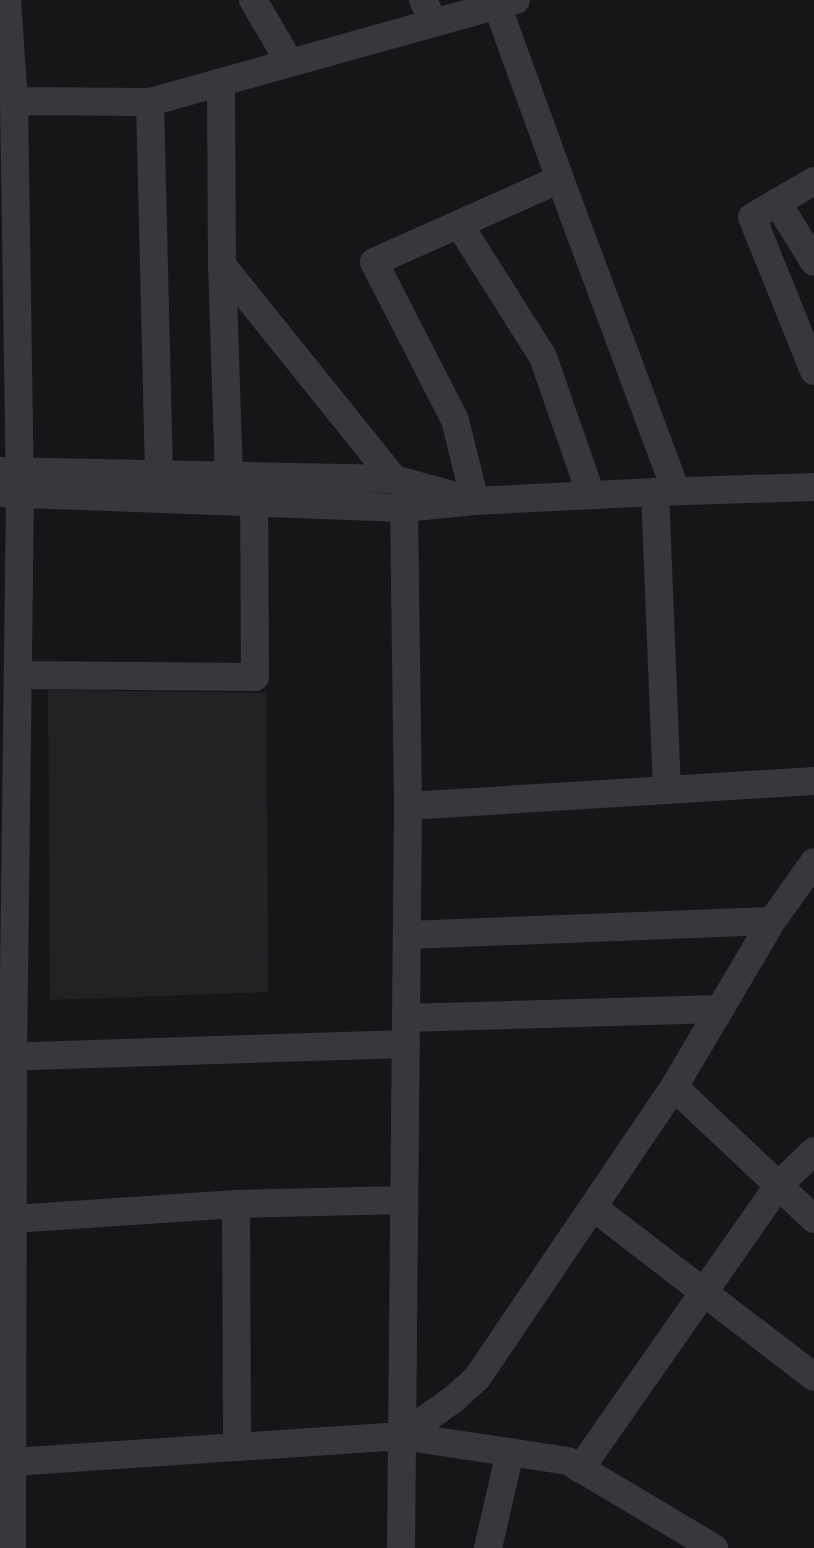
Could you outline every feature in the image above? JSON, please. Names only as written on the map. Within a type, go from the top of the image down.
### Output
[{"type":"street","points":[[7,0],[14,101],[10,482],[18,674],[8,866],[6,1057],[6,1148],[13,1219],[6,1325],[8,1472],[12,1548]]},
{"type":"street","points":[[253,0],[290,63]]},
{"type":"street","points":[[14,101],[150,102],[290,63],[428,11],[507,3],[560,179],[665,492],[668,790]]},
{"type":"street","points":[[18,674],[255,677],[254,503],[242,476],[222,265],[221,82]]},
{"type":"street","points":[[150,102],[159,474]]},
{"type":"street","points":[[475,502],[455,420],[374,262],[560,179]]},
{"type":"street","points":[[814,181],[752,217],[814,371]]},
{"type":"street","points":[[777,202],[814,262]]},
{"type":"street","points":[[459,224],[543,357],[591,495]]},
{"type":"street","points":[[222,265],[394,479]]},
{"type":"street","points":[[10,482],[159,474],[394,479],[475,502]]},
{"type":"street","points":[[10,482],[254,503],[404,508],[591,495],[814,486]]},
{"type":"street","points":[[401,1548],[408,806],[404,508]]},
{"type":"street","points":[[408,806],[814,781]]},
{"type":"street","points":[[402,1436],[455,1398],[477,1378],[674,1088],[772,921],[814,862]]},
{"type":"street","points":[[407,935],[772,921]]},
{"type":"street","points":[[6,1057],[720,1009]]},
{"type":"street","points":[[674,1088],[814,1219]]},
{"type":"street","points":[[580,1469],[778,1186],[814,1151]]},
{"type":"street","points":[[13,1219],[236,1204],[404,1200]]},
{"type":"street","points":[[236,1204],[237,1447]]},
{"type":"street","points":[[593,1207],[814,1377]]},
{"type":"street","points":[[8,1472],[237,1447],[402,1436],[568,1461],[714,1548]]},
{"type":"street","points":[[488,1548],[510,1452]]},
{"type":"shaded area","points":[[48,690],[267,693],[268,992],[50,1000]]}]
